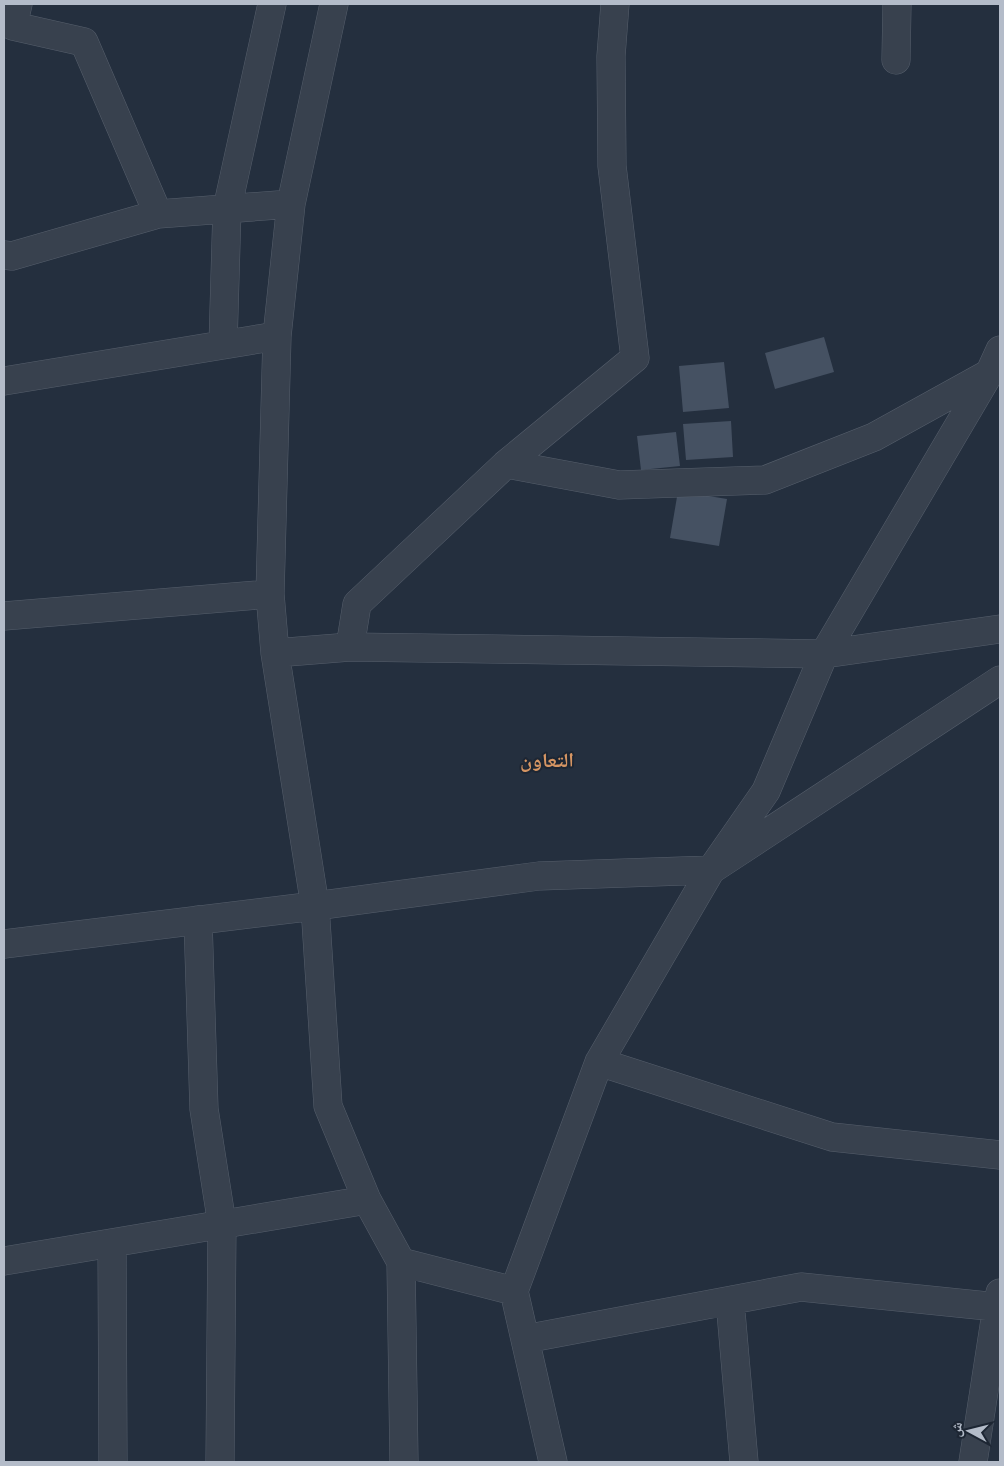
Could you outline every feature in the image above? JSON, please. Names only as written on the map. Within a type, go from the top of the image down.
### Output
[{"type":"street","points":[[18,4],[13,26],[84,42],[158,214]]},
{"type":"street","points":[[223,345],[226,209],[272,4]]},
{"type":"street","points":[[334,4],[291,204],[277,336],[270,594],[274,653],[315,906],[328,1106],[368,1200],[401,1262],[404,1462]]},
{"type":"street","points":[[350,647],[357,604],[506,464],[635,358],[612,166],[611,56],[615,4]]},
{"type":"street","points":[[896,60],[897,4]]},
{"type":"street","points":[[4,255],[12,256],[158,214],[291,204]]},
{"type":"street","points":[[4,381],[277,336]]},
{"type":"street","points":[[506,464],[619,485],[765,480],[874,437],[995,362]]},
{"type":"street","points":[[553,1462],[514,1291],[599,1062],[711,870],[766,791],[824,654],[995,362]]},
{"type":"street","points":[[4,616],[270,594]]},
{"type":"street","points":[[274,653],[350,647],[824,654],[1000,629]]},
{"type":"street","points":[[4,944],[315,906],[539,876],[711,870],[1000,680]]},
{"type":"street","points":[[198,920],[204,1109],[222,1224],[220,1462]]},
{"type":"street","points":[[599,1062],[832,1137],[1000,1155]]},
{"type":"street","points":[[4,1261],[368,1200]]},
{"type":"street","points":[[112,1243],[113,1462]]},
{"type":"street","points":[[401,1262],[514,1291]]},
{"type":"street","points":[[525,1340],[801,1287],[998,1300],[969,1461]]},
{"type":"street","points":[[730,1300],[744,1462]]},
{"type":"building","points":[[824,337],[834,372],[775,389],[765,353]]},
{"type":"building","points":[[724,362],[729,408],[683,412],[679,366]]},
{"type":"building","points":[[731,421],[733,457],[686,460],[683,424]]},
{"type":"building","points":[[676,432],[680,466],[641,470],[637,436]]},
{"type":"building","points":[[678,491],[727,499],[719,546],[670,538]]},
{"type":"district","name":"التعاون","points":[[547,762]]}]
